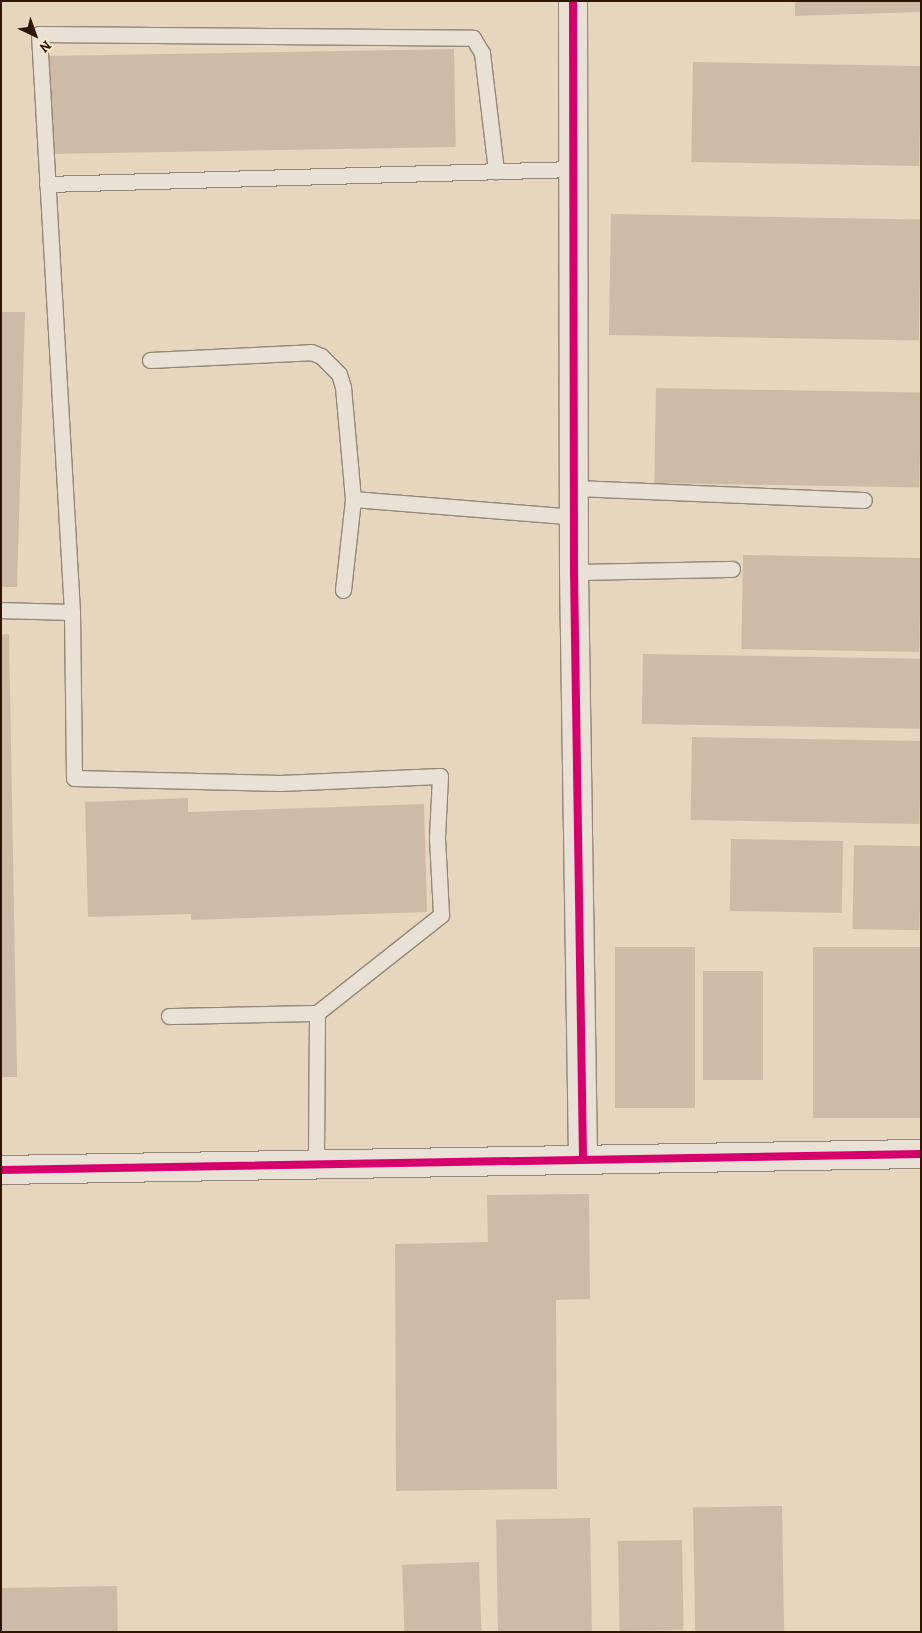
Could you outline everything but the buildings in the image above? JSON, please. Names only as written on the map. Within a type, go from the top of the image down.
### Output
[{"type":"street","points":[[573,1],[574,572],[583,1159]]},
{"type":"street","points":[[1,1170],[921,1154]]},
{"type":"lane","points":[[169,1016],[317,1013],[441,915],[437,838],[440,776],[280,783],[74,778],[72,612],[39,34],[473,38],[482,53],[496,171]]},
{"type":"lane","points":[[47,184],[573,169]]},
{"type":"lane","points":[[150,360],[311,352],[321,356],[339,374],[343,388],[353,498],[343,590]]},
{"type":"lane","points":[[575,488],[864,500]]},
{"type":"lane","points":[[353,498],[575,517]]},
{"type":"lane","points":[[574,572],[732,569]]},
{"type":"lane","points":[[1,610],[72,612]]},
{"type":"lane","points":[[316,1164],[317,1013]]},
{"type":"cycle path","points":[[573,1],[574,572],[583,1159]]},
{"type":"cycle path","points":[[1,1170],[921,1154]]}]
